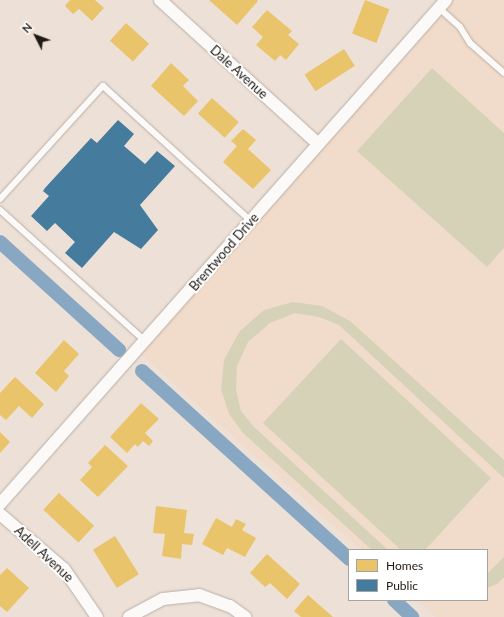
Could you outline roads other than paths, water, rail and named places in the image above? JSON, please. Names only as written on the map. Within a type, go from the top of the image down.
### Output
[{"type":"street","name":"Dale Avenue","points":[[160,0],[318,144]]},
{"type":"street","name":"Brentwood Drive","points":[[0,504],[146,342],[444,2]]},
{"type":"street","name":"Adell Avenue","points":[[0,514],[64,569],[97,617]]},
{"type":"street","points":[[129,617],[163,599],[199,595],[230,606],[245,617]]},
{"type":"lane","points":[[444,2],[470,43],[504,74]]},
{"type":"lane","points":[[0,199],[103,86],[251,221]]},
{"type":"lane","points":[[0,210],[146,342]]},
{"type":"waterway","points":[[0,242],[119,350]]},
{"type":"waterway","points":[[142,371],[348,558]]},
{"type":"waterway","points":[[395,601],[412,617]]}]
